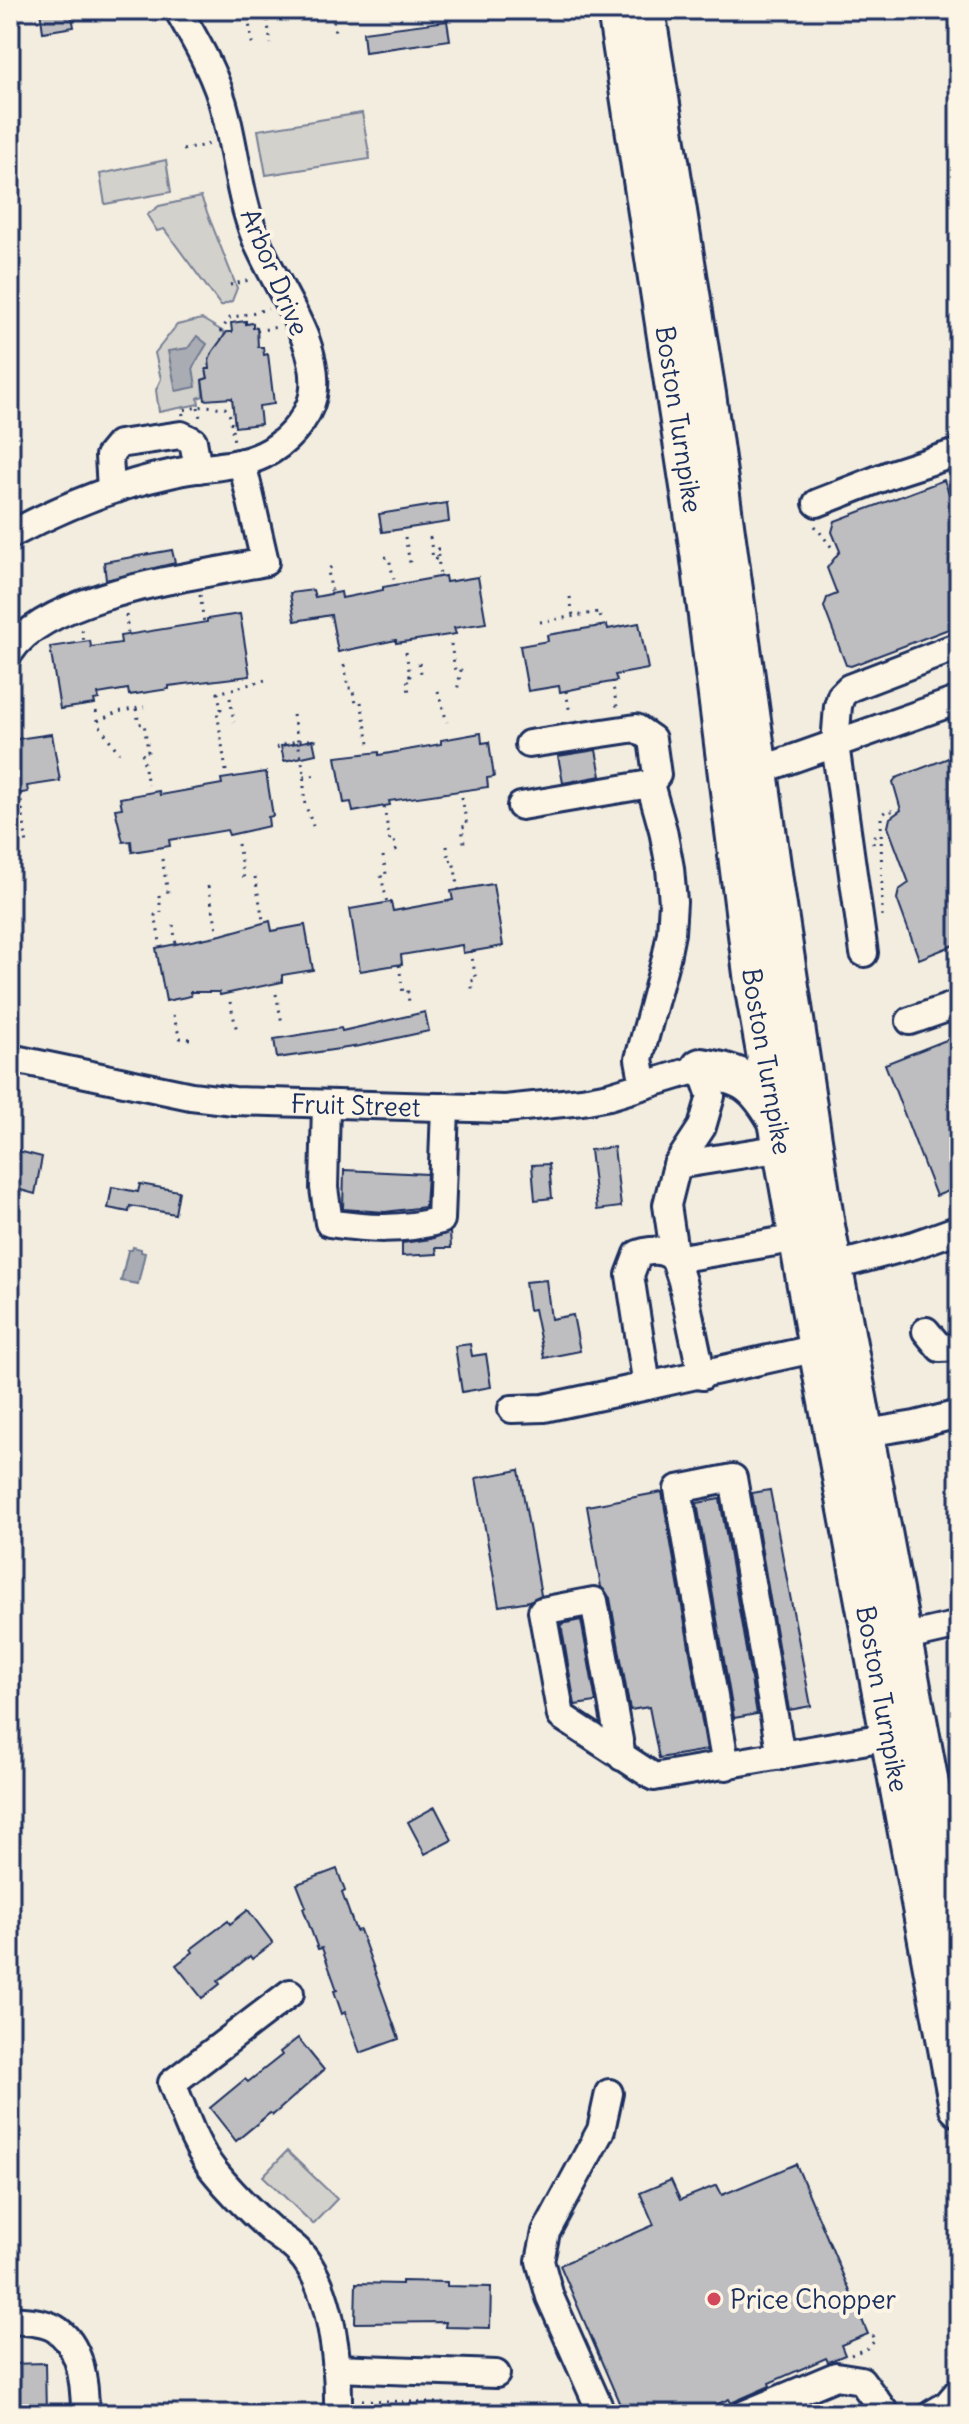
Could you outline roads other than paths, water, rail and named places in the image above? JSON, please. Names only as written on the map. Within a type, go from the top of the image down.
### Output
[{"type":"highway","name":"Boston Turnpike","points":[[617,10],[700,552],[755,990],[959,2107]]},
{"type":"highway","name":"Boston Turnpike","points":[[645,10],[706,394],[832,1267],[866,1433],[959,1945]]},
{"type":"highway","points":[[701,1068],[742,1035],[755,990]]},
{"type":"highway","points":[[701,1068],[736,1074],[749,1083],[768,1105],[780,1135]]},
{"type":"street","name":"Arbor Drive","points":[[10,535],[40,518],[138,481],[198,469],[236,455],[262,456],[279,446],[301,422],[313,396],[313,367],[299,325],[255,237],[225,112],[205,57],[178,10]]},
{"type":"street","points":[[111,490],[109,456],[119,444],[181,435],[193,441],[198,469]]},
{"type":"street","points":[[817,503],[959,452]]},
{"type":"street","points":[[10,652],[29,631],[68,608],[124,591],[265,562],[236,455]]},
{"type":"street","points":[[864,953],[835,744],[841,696],[849,688],[959,646]]},
{"type":"street","points":[[758,771],[959,700]]},
{"type":"street","points":[[521,806],[650,784],[657,775],[652,739],[636,728],[529,744]]},
{"type":"street","points":[[644,1085],[639,1059],[666,958],[673,902],[663,830],[650,784]]},
{"type":"street","points":[[910,1021],[959,1004]]},
{"type":"street","name":"Fruit Street","points":[[10,1058],[191,1096],[234,1101],[505,1109],[582,1101],[701,1068]]},
{"type":"street","points":[[701,1068],[711,1096],[702,1127],[677,1165],[667,1205],[675,1259],[702,1376]]},
{"type":"street","points":[[326,1104],[324,1188],[329,1223],[370,1229],[418,1227],[441,1220],[445,1107]]},
{"type":"street","points":[[677,1165],[780,1135]]},
{"type":"street","points":[[832,1267],[914,1245],[959,1229]]},
{"type":"street","points":[[647,1386],[630,1275],[638,1254],[648,1250],[669,1254],[675,1259],[799,1238]]},
{"type":"street","points":[[926,1331],[940,1348],[959,1347]]},
{"type":"street","points":[[512,1409],[544,1408],[702,1376],[818,1348]]},
{"type":"street","points":[[866,1433],[959,1414]]},
{"type":"street","points":[[726,1766],[678,1489],[733,1478],[781,1756]]},
{"type":"street","points":[[622,1757],[594,1601],[542,1611],[561,1716],[622,1757],[654,1777],[891,1736]]},
{"type":"street","points":[[902,1638],[959,1625]]},
{"type":"street","points":[[290,1993],[172,2083],[202,2154],[214,2171],[271,2231],[297,2249],[307,2262],[319,2287],[333,2332],[336,2368],[349,2407]]},
{"type":"street","points":[[602,2414],[550,2297],[540,2261],[546,2232],[601,2130],[609,2093]]},
{"type":"street","points":[[10,2320],[54,2328],[69,2342],[80,2363],[85,2414]]},
{"type":"street","points":[[336,2368],[496,2374]]},
{"type":"street","points":[[745,2414],[836,2376],[861,2380],[886,2414]]},
{"type":"street","points":[[932,2414],[947,2405],[959,2391]]},
{"type":"place","name":"Price Chopper","points":[[714,2299]]}]
